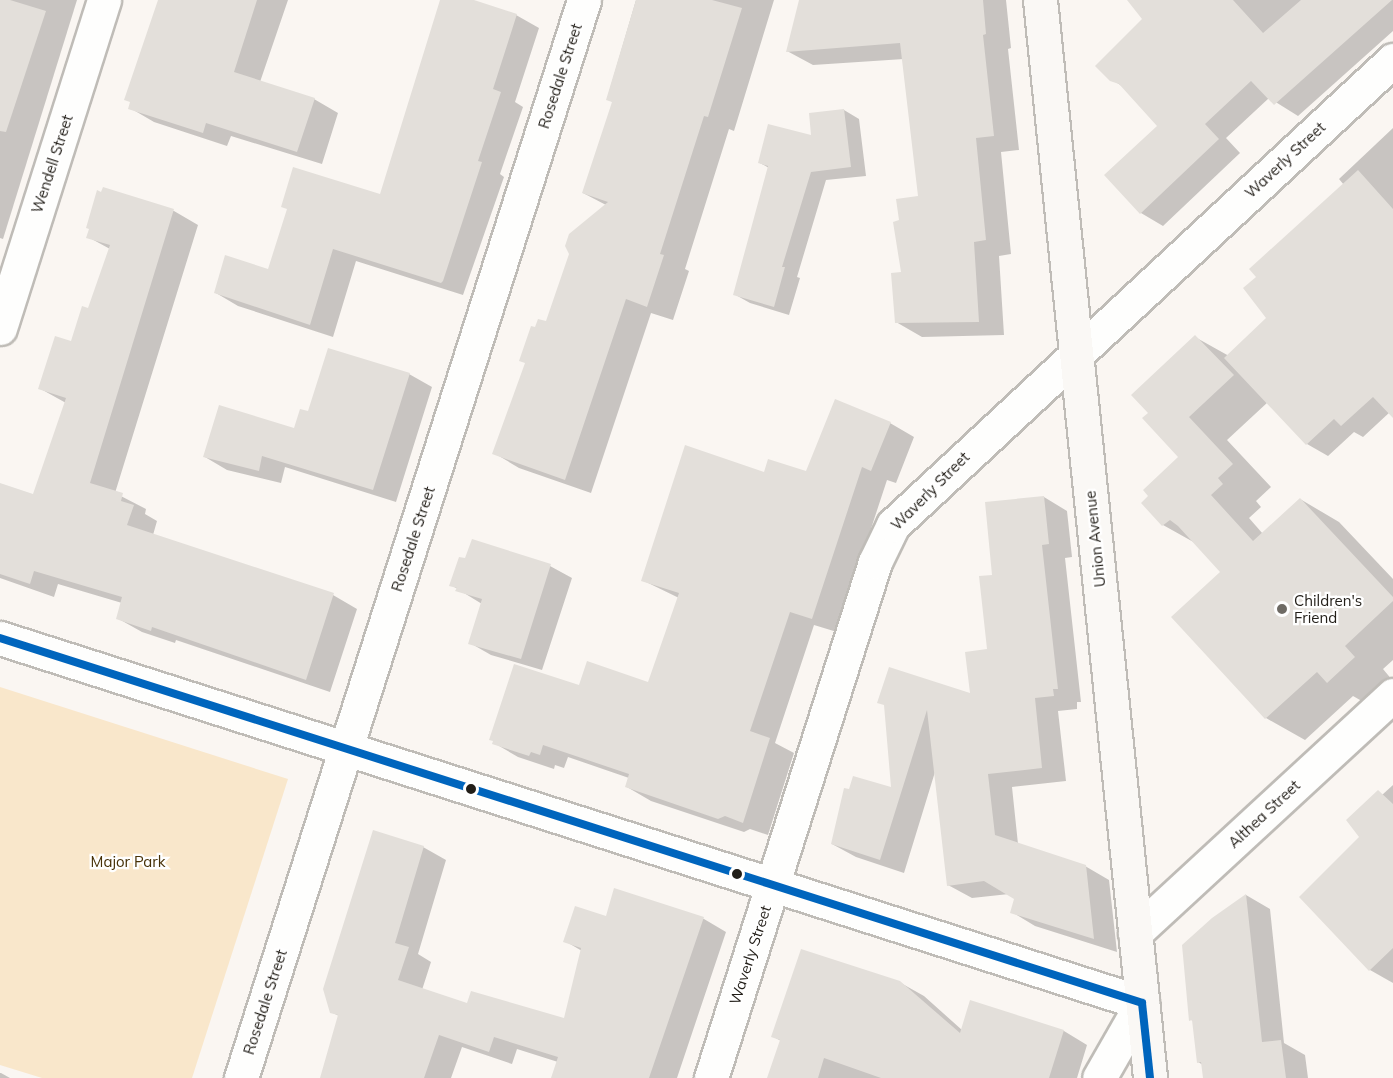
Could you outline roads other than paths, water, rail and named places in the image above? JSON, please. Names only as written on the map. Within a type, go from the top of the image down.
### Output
[{"type":"main road","name":"Union Avenue","points":[[1040,0],[1150,1078]]},
{"type":"street","name":"Wendell Street","points":[[0,328],[104,0]]},
{"type":"street","name":"Rosedale Street","points":[[241,1078],[584,0]]},
{"type":"street","name":"Waverly Street","points":[[711,1078],[886,536],[901,515],[1393,60]]},
{"type":"street","points":[[0,638],[1142,1003],[1099,1078]]},
{"type":"street","name":"Althea Street","points":[[1135,933],[1393,695]]},
{"type":"place","name":"Children's Friend","points":[[1282,609]]},
{"type":"park label","name":"Major Park","points":[[128,862]]}]
